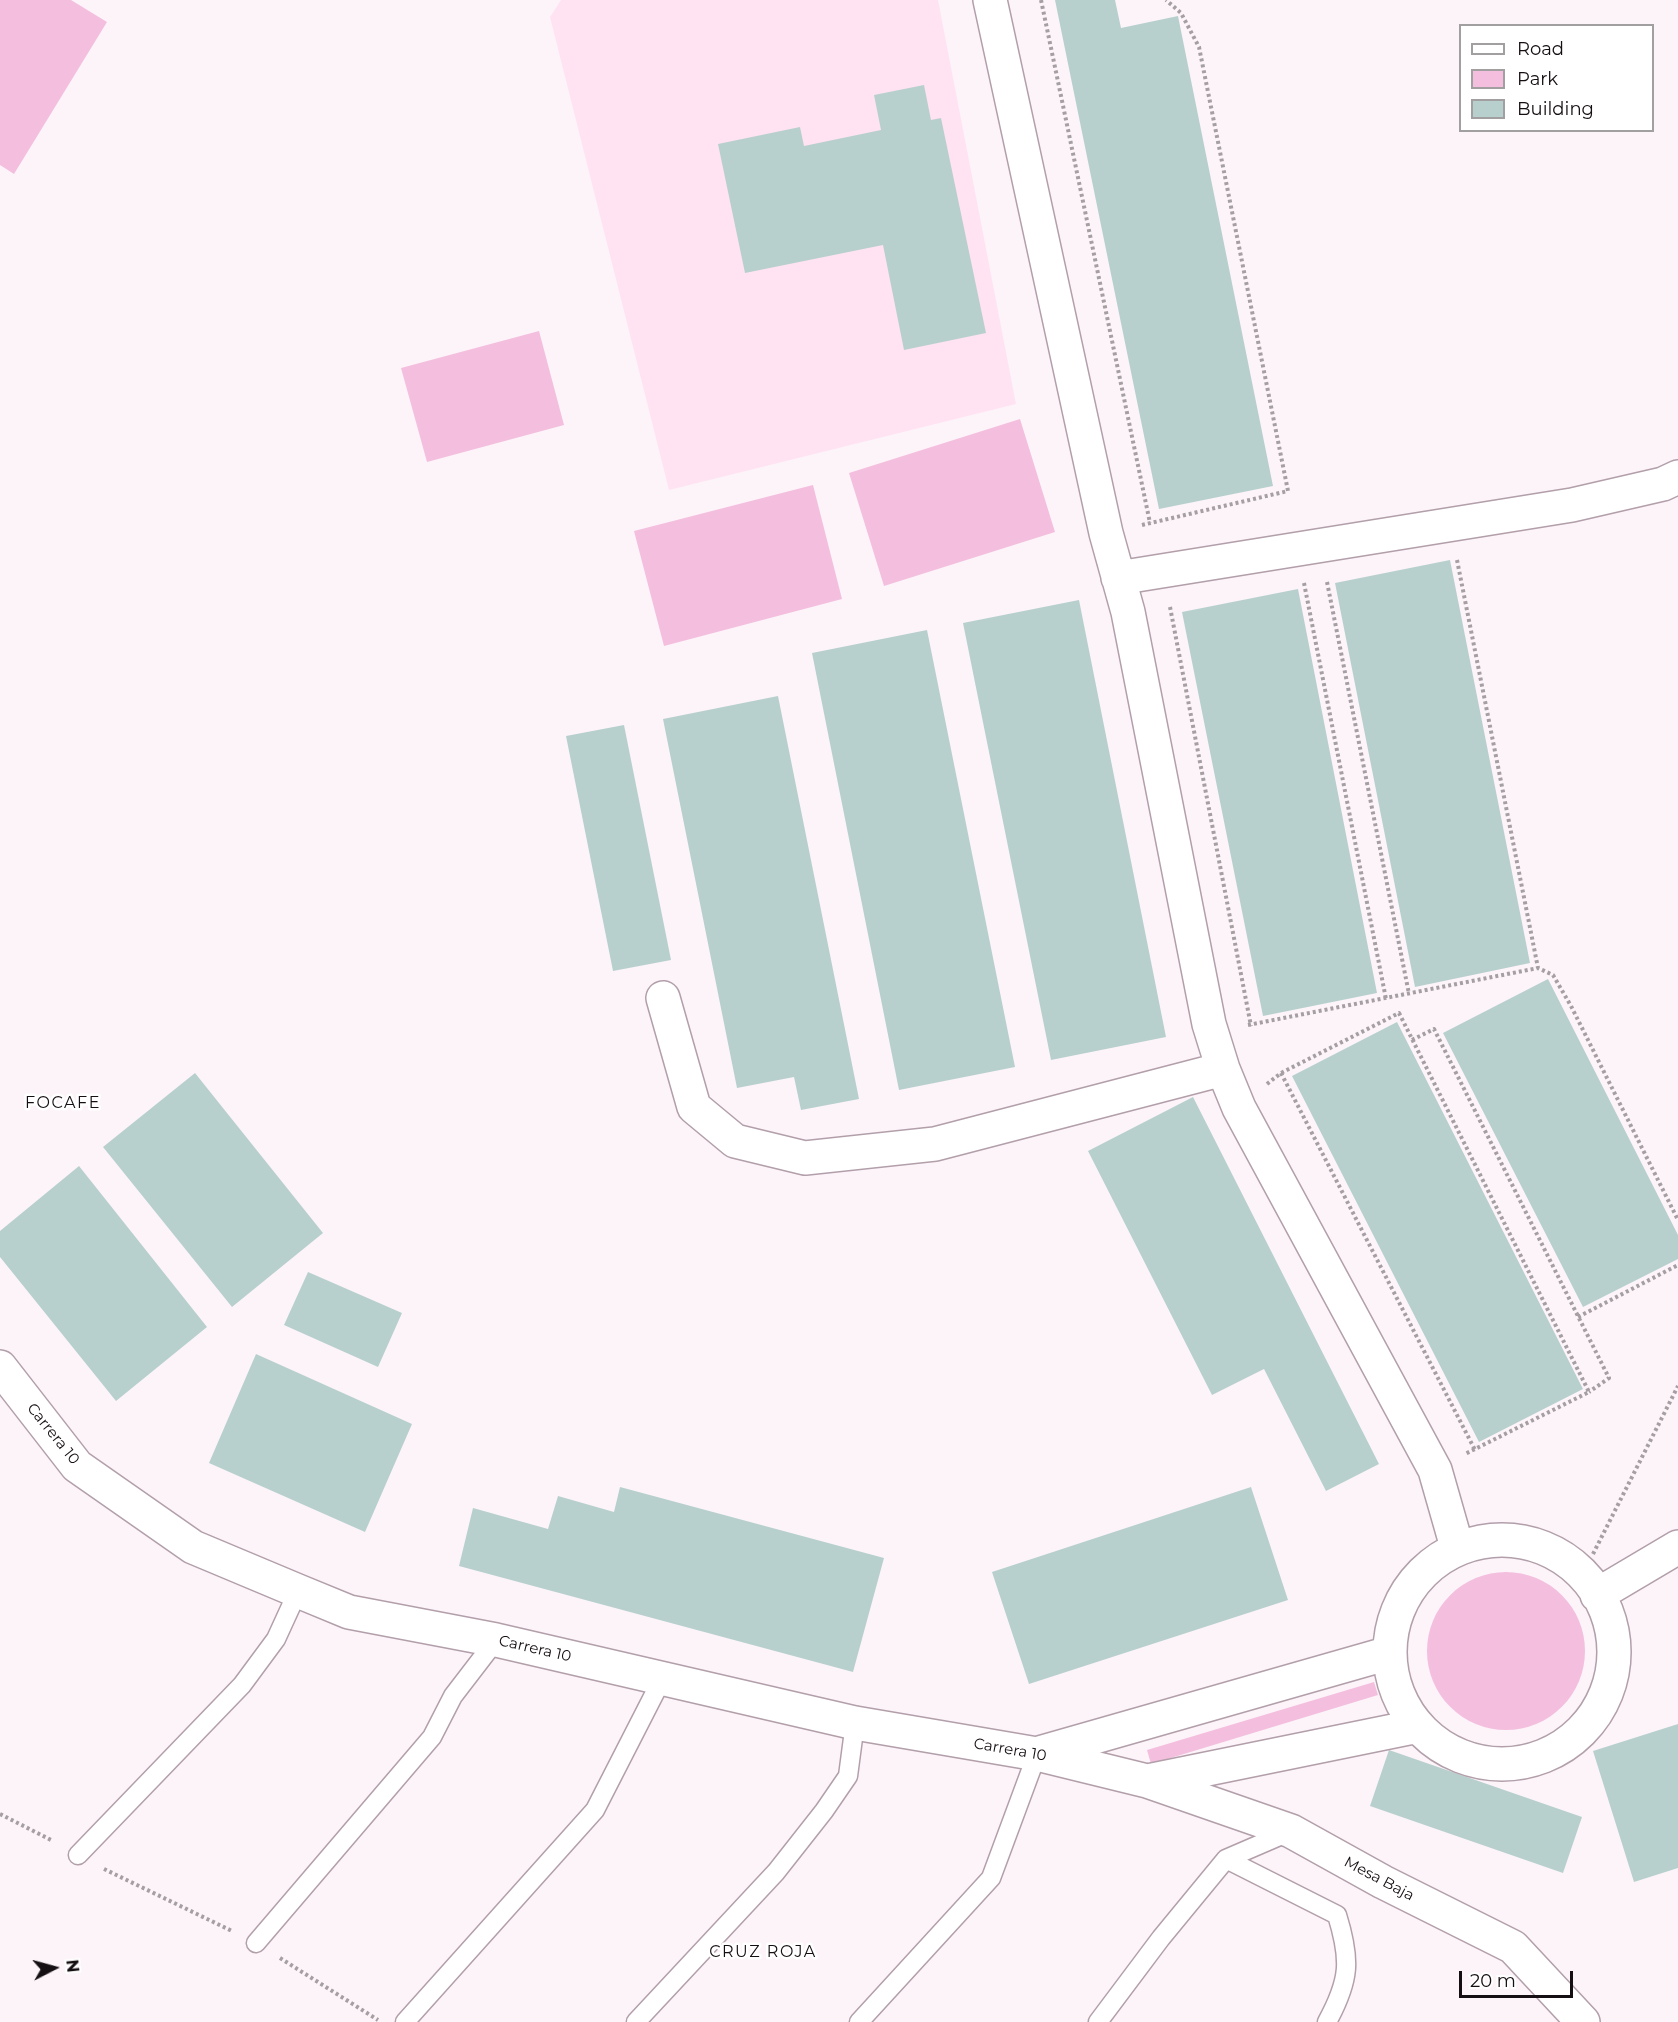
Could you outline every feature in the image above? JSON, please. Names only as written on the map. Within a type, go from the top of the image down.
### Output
[{"type":"street","points":[[990,0],[1106,533],[1130,624],[1209,1024],[1223,1069],[1239,1108],[1435,1470],[1457,1548]]},
{"type":"street","points":[[1118,578],[1572,505],[1663,484],[1678,477]]},
{"type":"street","points":[[663,998],[694,1107],[735,1141],[806,1158],[935,1144],[1223,1069]]},
{"type":"street","name":"Carrera 10","points":[[0,1367],[77,1466],[193,1547],[350,1612],[495,1640],[855,1723],[1037,1754],[1147,1781]]},
{"type":"street","points":[[1502,1538],[1547,1548],[1590,1584],[1608,1613],[1615,1656],[1605,1697],[1581,1733],[1545,1757],[1502,1765],[1460,1757],[1423,1732],[1398,1696],[1389,1653],[1397,1610],[1421,1573],[1457,1548],[1502,1538]]},
{"type":"street","points":[[1590,1584],[1678,1547]]},
{"type":"street","points":[[1037,1754],[1389,1653]]},
{"type":"street","points":[[1147,1781],[1418,1726]]},
{"type":"street","name":"Mesa Baja","points":[[1147,1781],[1291,1831],[1513,1947],[1583,2022]]},
{"type":"lane","points":[[78,1855],[242,1685],[276,1639],[298,1591]]},
{"type":"lane","points":[[255,1943],[432,1737],[453,1696],[495,1640]]},
{"type":"lane","points":[[405,2022],[594,1810],[662,1679]]},
{"type":"lane","points":[[636,2022],[776,1872],[824,1811],[848,1776],[855,1723]]},
{"type":"lane","points":[[859,2022],[991,1878],[1037,1754]]},
{"type":"lane","points":[[1098,2022],[1161,1938],[1226,1858],[1291,1831]]},
{"type":"lane","points":[[1226,1858],[1337,1915],[1346,1944],[1346,1963],[1344,1982],[1327,2022]]},
{"type":"path","points":[[1041,0],[1150,523]]},
{"type":"path","points":[[1106,533],[1288,491],[1199,47],[1181,13],[1166,0]]},
{"type":"path","points":[[1454,549],[1538,968]]},
{"type":"path","points":[[1326,575],[1409,994]]},
{"type":"path","points":[[1303,579],[1386,999]]},
{"type":"path","points":[[1170,607],[1251,1026]]},
{"type":"path","points":[[1209,1024],[1251,1026],[1538,968],[1553,975],[1571,1006],[1678,1220]]},
{"type":"path","points":[[1239,1108],[1281,1072],[1398,1012],[1589,1392]]},
{"type":"path","points":[[1412,1040],[1434,1029],[1609,1378],[1589,1392],[1435,1470]]},
{"type":"path","points":[[1281,1072],[1475,1450]]},
{"type":"path","points":[[1578,1317],[1678,1265]]},
{"type":"path","points":[[1590,1584],[1678,1386]]},
{"type":"path","points":[[0,1814],[106,1871],[255,1943],[381,2022]]},
{"type":"shaded area","points":[[561,0],[938,0],[1016,404],[669,490],[550,17]]},
{"type":"green space","points":[[0,0],[71,0],[107,22],[14,174],[0,165]]},
{"type":"green space","points":[[539,331],[564,425],[427,462],[401,368]]},
{"type":"green space","points":[[1020,419],[1055,532],[884,586],[849,473]]},
{"type":"green space","points":[[813,485],[842,599],[664,646],[634,531]]},
{"type":"green space","points":[[1506,1572],[1536,1578],[1550,1585],[1562,1595],[1572,1607],[1579,1621],[1585,1651],[1579,1681],[1572,1695],[1562,1707],[1550,1717],[1536,1724],[1506,1730],[1476,1724],[1462,1717],[1450,1707],[1440,1695],[1433,1681],[1427,1651],[1433,1621],[1440,1607],[1450,1595],[1462,1585],[1476,1578]]},
{"type":"green space","points":[[1374,1682],[1378,1695],[1151,1764],[1147,1750]]},
{"type":"building","points":[[1055,0],[1115,0],[1121,28],[1178,16],[1273,486],[1159,509]]},
{"type":"building","points":[[924,85],[931,120],[941,118],[986,333],[904,350],[883,245],[745,273],[718,144],[800,127],[804,146],[881,130],[874,95]]},
{"type":"building","points":[[1450,560],[1530,963],[1415,987],[1335,583]]},
{"type":"building","points":[[1298,589],[1377,993],[1263,1016],[1182,612]]},
{"type":"building","points":[[1079,600],[1166,1037],[1051,1060],[963,623]]},
{"type":"building","points":[[927,630],[1015,1067],[899,1090],[812,653]]},
{"type":"building","points":[[778,696],[859,1099],[801,1110],[794,1077],[737,1088],[663,719]]},
{"type":"building","points":[[624,725],[671,960],[613,971],[566,736]]},
{"type":"building","points":[[1548,979],[1678,1235],[1678,1259],[1583,1307],[1443,1033]]},
{"type":"building","points":[[1397,1022],[1583,1389],[1479,1442],[1292,1076]]},
{"type":"building","points":[[195,1073],[323,1233],[232,1307],[103,1147]]},
{"type":"building","points":[[1193,1097],[1379,1464],[1326,1491],[1264,1369],[1212,1395],[1088,1151]]},
{"type":"building","points":[[79,1166],[207,1327],[116,1401],[0,1257],[0,1231]]},
{"type":"building","points":[[308,1272],[402,1313],[378,1367],[284,1325]]},
{"type":"building","points":[[256,1354],[412,1424],[365,1532],[209,1463]]},
{"type":"building","points":[[620,1487],[884,1558],[853,1672],[459,1566],[473,1508],[548,1529],[558,1496],[614,1512]]},
{"type":"building","points":[[1251,1487],[1288,1600],[1029,1684],[992,1572]]},
{"type":"building","points":[[1678,1724],[1678,1868],[1634,1882],[1593,1751]]},
{"type":"building","points":[[1389,1750],[1582,1817],[1563,1873],[1370,1806]]},
{"type":"district","name":"FOCAFE","points":[[63,1103]]},
{"type":"district","name":"CRUZ ROJA","points":[[763,1952]]}]
